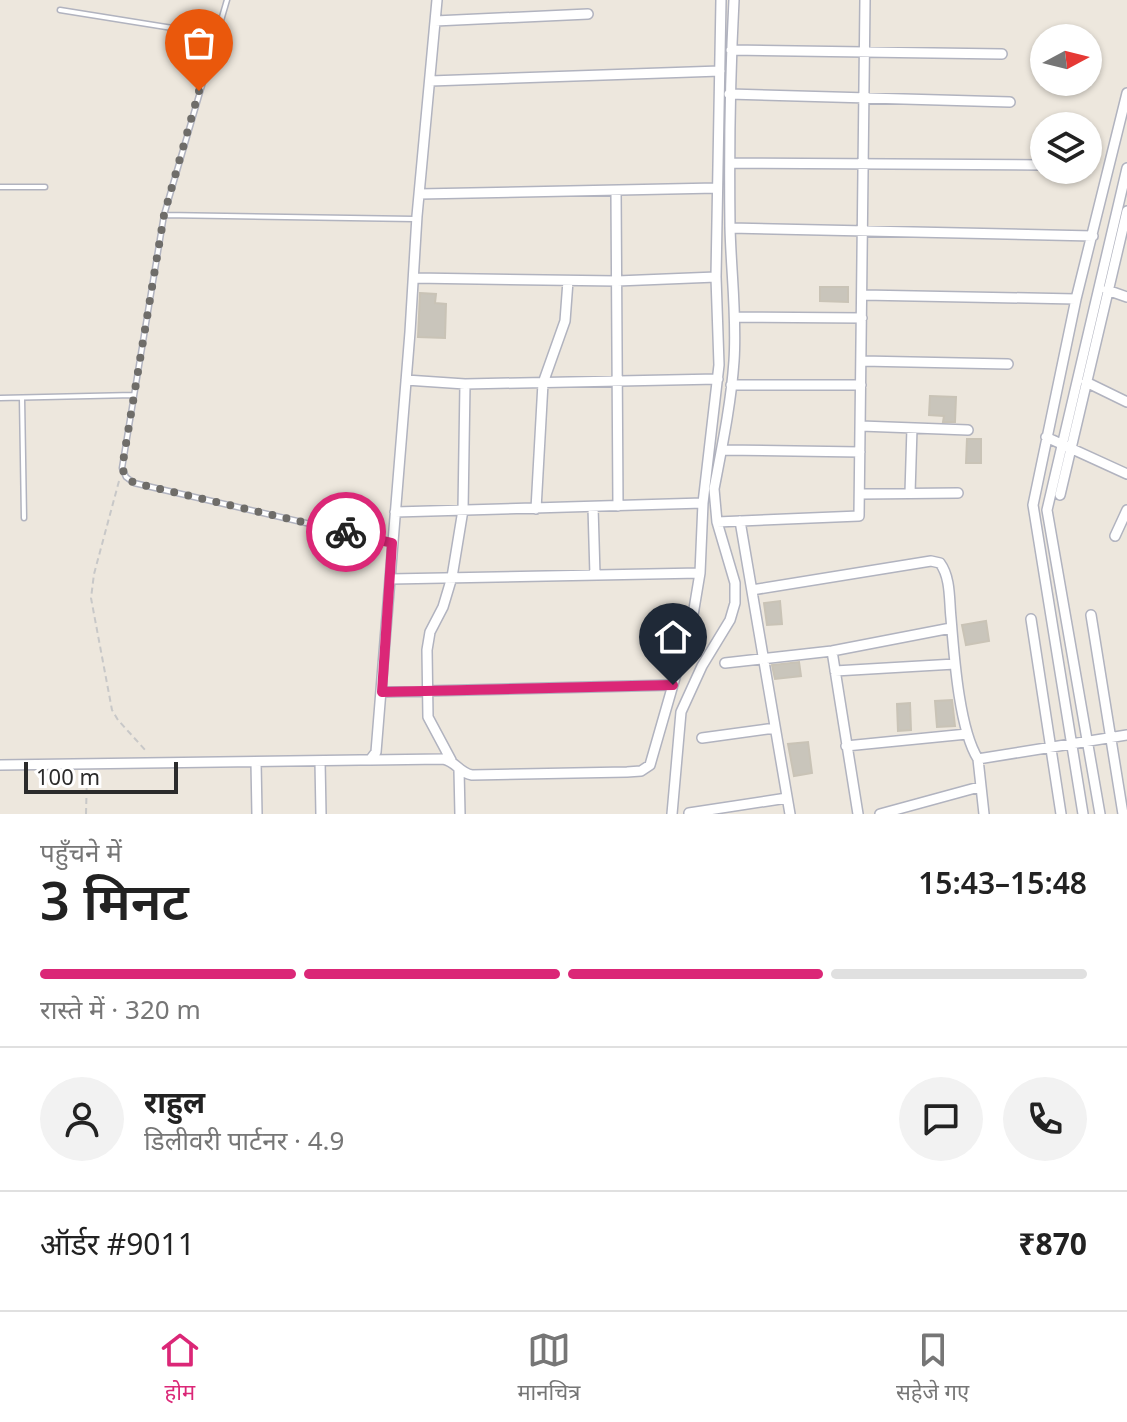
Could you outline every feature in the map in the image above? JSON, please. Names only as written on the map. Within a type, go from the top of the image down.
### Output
[{"type":"street","points":[[370,760],[376,752],[379,737],[417,219],[437,0]]},
{"type":"street","points":[[465,384],[463,510],[452,577],[428,640],[430,724],[459,770],[472,775],[641,771],[650,765],[654,754],[693,615],[700,573],[703,503],[718,379],[716,277],[721,0]]},
{"type":"street","points":[[672,814],[681,712],[702,666],[730,620],[735,603],[735,583],[717,522],[714,489],[731,385],[736,317],[730,228],[729,94],[734,0]]},
{"type":"street","points":[[717,522],[859,516],[865,0]]},
{"type":"street","points":[[435,21],[588,14]]},
{"type":"street","points":[[731,50],[1002,54]]},
{"type":"street","points":[[430,81],[720,71]]},
{"type":"street","points":[[1083,814],[1033,505],[1076,299],[1127,93]]},
{"type":"street","points":[[729,94],[1010,102]]},
{"type":"street","points":[[730,163],[1030,165]]},
{"type":"street","points":[[1100,814],[1047,510],[1065,445],[1127,168]]},
{"type":"street","points":[[419,194],[717,188]]},
{"type":"street","points":[[616,191],[618,506]]},
{"type":"street","points":[[1060,495],[1065,445],[1086,382],[1127,211]]},
{"type":"street","points":[[730,228],[1093,236]]},
{"type":"street","points":[[414,278],[617,281],[716,277]]},
{"type":"street","points":[[536,509],[543,383],[565,321],[568,281]]},
{"type":"street","points":[[1107,290],[1127,297]]},
{"type":"street","points":[[863,295],[1076,299]]},
{"type":"street","points":[[736,317],[862,318]]},
{"type":"street","points":[[862,361],[1008,364]]},
{"type":"street","points":[[406,380],[465,384],[718,379]]},
{"type":"street","points":[[1086,382],[1127,402]]},
{"type":"street","points":[[731,385],[861,385]]},
{"type":"street","points":[[861,426],[968,430]]},
{"type":"street","points":[[910,493],[912,428]]},
{"type":"street","points":[[1046,437],[1127,474]]},
{"type":"street","points":[[722,450],[860,452]]},
{"type":"street","points":[[860,494],[958,493]]},
{"type":"street","points":[[395,512],[703,503]]},
{"type":"street","points":[[593,507],[595,575]]},
{"type":"street","points":[[1115,536],[1127,510]]},
{"type":"street","points":[[740,521],[790,814]]},
{"type":"street","points":[[752,590],[931,561],[940,563],[945,570],[955,664],[967,734],[978,759],[984,814]]},
{"type":"street","points":[[390,579],[700,573]]},
{"type":"street","points":[[1091,615],[1123,814]]},
{"type":"street","points":[[1031,619],[1061,814]]},
{"type":"street","points":[[725,663],[832,651],[951,628]]},
{"type":"street","points":[[832,651],[858,814]]},
{"type":"street","points":[[835,671],[955,664]]},
{"type":"street","points":[[382,692],[673,685]]},
{"type":"street","points":[[702,738],[775,728]]},
{"type":"street","points":[[846,746],[967,734]]},
{"type":"street","points":[[978,759],[1127,735]]},
{"type":"street","points":[[0,765],[451,760]]},
{"type":"street","points":[[320,761],[321,814]]},
{"type":"street","points":[[256,762],[257,814]]},
{"type":"street","points":[[459,770],[460,814]]},
{"type":"street","points":[[880,814],[979,787]]},
{"type":"street","points":[[689,813],[787,798]]},
{"type":"lane","points":[[227,0],[164,215],[122,468],[126,477],[134,483],[392,543]]},
{"type":"lane","points":[[60,10],[216,35]]},
{"type":"lane","points":[[0,187],[45,187]]},
{"type":"lane","points":[[164,215],[417,219]]},
{"type":"lane","points":[[0,398],[134,395]]},
{"type":"lane","points":[[22,398],[24,518]]},
{"type":"path","points":[[122,468],[94,574],[92,612],[112,710],[158,764]]},
{"type":"path","points":[[86,814],[87,765]]},
{"type":"building","points":[[820,287],[848,287],[848,302],[820,301]]},
{"type":"building","points":[[420,293],[436,294],[435,303],[446,304],[445,338],[418,337]]},
{"type":"building","points":[[930,396],[956,397],[955,422],[943,422],[944,416],[929,415]]},
{"type":"building","points":[[967,439],[981,439],[981,463],[966,463]]},
{"type":"building","points":[[780,601],[782,624],[767,625],[764,603]]},
{"type":"building","points":[[986,621],[989,641],[966,645],[962,625]]},
{"type":"building","points":[[799,662],[801,676],[775,679],[772,665]]},
{"type":"building","points":[[952,700],[955,726],[937,727],[935,701]]},
{"type":"building","points":[[910,703],[911,730],[898,731],[897,704]]},
{"type":"building","points":[[808,742],[812,773],[794,776],[788,744]]},
{"type":"way so far","points":[[199,91],[164,215],[122,468],[126,477],[134,483],[346,532]]},
{"type":"route","points":[[346,532],[392,543],[382,692],[673,685]]}]
